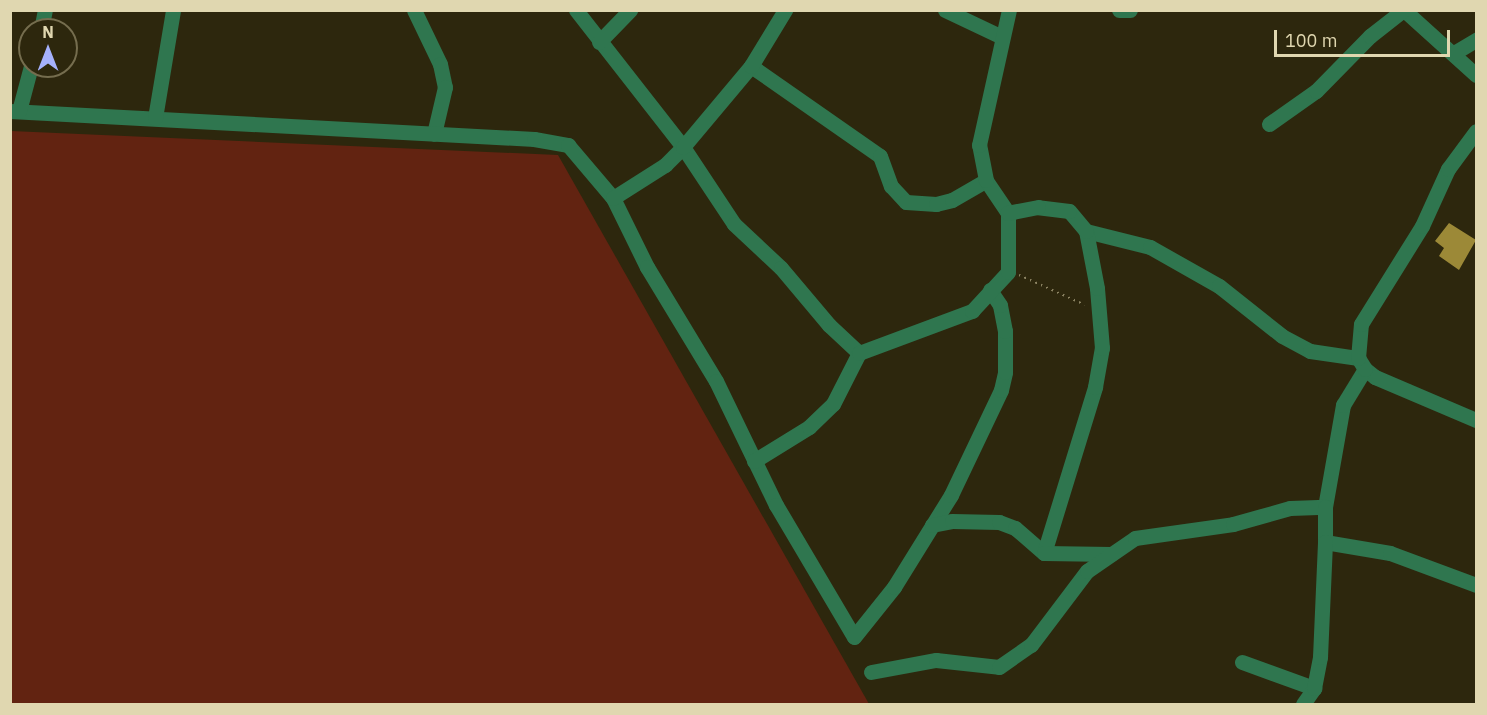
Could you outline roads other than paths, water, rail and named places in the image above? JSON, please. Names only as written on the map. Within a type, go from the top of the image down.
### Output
[{"type":"street","points":[[155,118],[173,10]]},
{"type":"street","points":[[414,10],[440,64],[445,87],[434,134]]},
{"type":"street","points":[[576,10],[683,147],[734,224],[781,268],[829,325],[859,353]]},
{"type":"street","points":[[599,42],[630,10]]},
{"type":"street","points":[[613,198],[665,165],[683,147],[751,66],[785,10]]},
{"type":"street","points":[[945,10],[1002,37]]},
{"type":"street","points":[[754,461],[808,427],[833,404],[859,353],[923,327],[959,318],[972,311],[1008,272],[1008,213],[986,180],[979,145],[1009,10]]},
{"type":"street","points":[[1119,10],[1130,10]]},
{"type":"street","points":[[1269,124],[1287,115],[1316,91],[1370,36],[1403,10],[1454,53],[1476,75]]},
{"type":"street","points":[[1454,53],[1476,40]]},
{"type":"street","points":[[751,66],[880,156],[891,186],[906,202],[936,204],[952,200],[986,180]]},
{"type":"street","points":[[27,78],[15,111],[558,141],[577,152],[613,198],[647,267],[716,381],[776,505],[854,637],[894,587],[932,525],[961,474],[1000,390],[1005,372],[1005,332],[1000,305],[990,290]]},
{"type":"street","points":[[1476,131],[1448,169],[1422,226],[1368,309],[1357,340],[1362,363],[1375,377],[1476,420]]},
{"type":"street","points":[[1008,213],[1038,207],[1069,211],[1086,231],[1100,314],[1102,348],[1095,387],[1044,553]]},
{"type":"street","points":[[1086,231],[1150,247],[1219,286],[1282,336],[1310,351],[1362,363]]},
{"type":"street","points":[[1303,705],[1314,688],[1320,657],[1325,507],[1343,405],[1362,363]]},
{"type":"street","points":[[871,672],[936,660],[999,667],[1030,645],[1088,571],[1135,538],[1151,533],[1233,524],[1290,508],[1325,507]]},
{"type":"street","points":[[932,525],[952,521],[999,522],[1015,528],[1044,553],[1111,554]]},
{"type":"street","points":[[1325,542],[1390,553],[1476,585]]},
{"type":"street","points":[[1242,662],[1314,688]]}]
